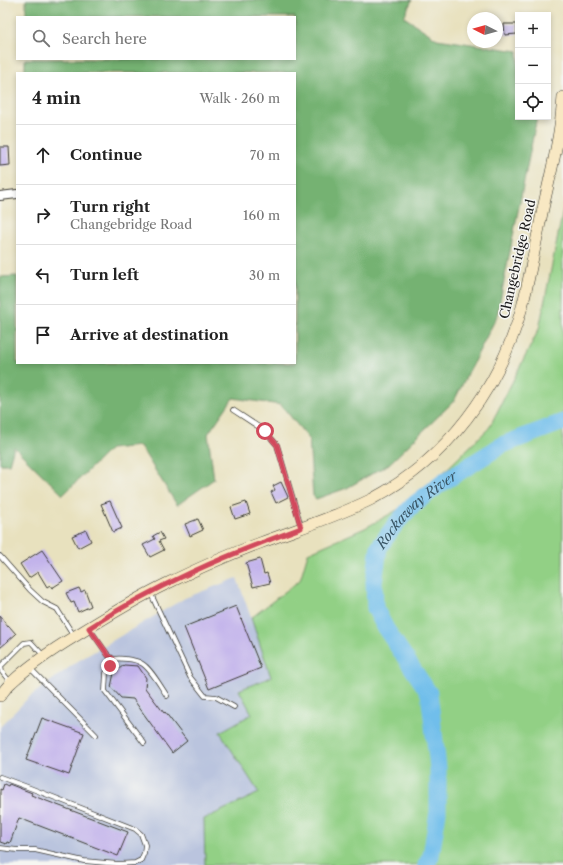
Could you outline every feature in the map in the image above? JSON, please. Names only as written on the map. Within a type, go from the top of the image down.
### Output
[{"type":"main road","name":"Changebridge Road","points":[[0,696],[11,683],[44,657],[150,592],[206,565],[345,512],[397,484],[418,468],[456,431],[473,411],[487,390],[511,340],[521,309],[528,283],[559,133],[563,97]]},
{"type":"street","points":[[0,196],[16,194]]},
{"type":"lane","points":[[233,410],[265,431],[277,445],[301,528]]},
{"type":"lane","points":[[0,556],[34,594],[43,602],[57,609],[75,637]]},
{"type":"lane","points":[[150,592],[190,677],[205,696],[216,697],[234,707]]},
{"type":"lane","points":[[89,628],[108,655],[113,659],[120,658],[141,662],[149,670],[167,696]]},
{"type":"lane","points":[[11,683],[2,672],[1,666],[24,643],[31,642],[44,657]]},
{"type":"lane","points":[[113,659],[106,673],[105,691],[144,743]]},
{"type":"lane","points":[[30,667],[96,735]]},
{"type":"lane","points":[[0,777],[135,829],[141,834],[145,845],[141,860],[135,863],[118,864],[84,861],[35,850],[0,848]]},
{"type":"shaded area","points":[[237,578],[272,677],[239,690],[252,714],[220,732],[259,793],[204,819],[205,865],[0,865],[0,727],[28,698],[78,661],[185,598]]},
{"type":"green space","points":[[26,0],[412,0],[404,17],[437,39],[467,43],[467,48],[498,48],[515,51],[515,120],[536,120],[497,316],[454,401],[389,464],[347,488],[316,499],[313,496],[309,439],[281,405],[233,398],[208,434],[214,479],[177,505],[140,446],[110,449],[63,495],[14,447],[9,464],[0,464],[0,277],[16,276],[16,364],[296,364],[296,72],[25,72],[25,60],[296,60],[296,16],[26,16]]},
{"type":"green space","points":[[563,210],[563,865],[205,865],[204,819],[259,793],[220,732],[252,714],[239,690],[271,677],[251,618],[300,580],[308,553],[365,528],[415,500],[489,428],[539,329]]},
{"type":"building","points":[[504,24],[515,24],[515,34],[505,35]]},
{"type":"building","points":[[0,147],[9,147],[10,165],[0,166]]},
{"type":"building","points":[[281,482],[288,497],[276,503],[271,492],[275,490],[273,486]]},
{"type":"building","points":[[110,501],[122,528],[113,532],[101,504]]},
{"type":"building","points":[[246,502],[250,514],[235,519],[231,507]]},
{"type":"building","points":[[198,519],[203,530],[190,536],[185,524]]},
{"type":"building","points":[[86,530],[91,541],[78,548],[72,536]]},
{"type":"building","points":[[160,532],[164,539],[159,541],[164,550],[150,557],[143,545],[155,539],[153,536]]},
{"type":"building","points":[[42,550],[63,581],[52,588],[50,585],[47,587],[38,572],[29,578],[20,564]]},
{"type":"building","points":[[260,559],[264,574],[267,573],[270,583],[253,587],[246,563]]},
{"type":"building","points":[[79,588],[81,592],[85,590],[91,606],[78,612],[74,602],[71,603],[66,593]]},
{"type":"building","points":[[236,606],[261,668],[209,689],[184,627]]},
{"type":"building","points":[[0,616],[8,627],[9,626],[16,634],[0,648]]},
{"type":"building","points":[[124,665],[138,666],[146,678],[145,688],[187,741],[172,753],[133,699],[121,698],[111,687],[114,673]]},
{"type":"building","points":[[42,718],[84,733],[69,775],[26,760]]},
{"type":"building","points":[[4,784],[8,786],[9,784],[32,793],[31,795],[128,832],[118,856],[19,818],[10,843],[7,842],[6,844],[0,842],[0,789],[2,790]]},
{"type":"waterway","name":"Rockaway River","points":[[426,865],[431,856],[438,812],[438,768],[429,693],[386,629],[375,608],[374,582],[379,547],[395,525],[413,505],[442,483],[502,445],[563,422]]},
{"type":"route","points":[[110,666],[113,659],[108,655],[89,628],[150,592],[206,565],[301,528],[277,445],[265,431]]}]
